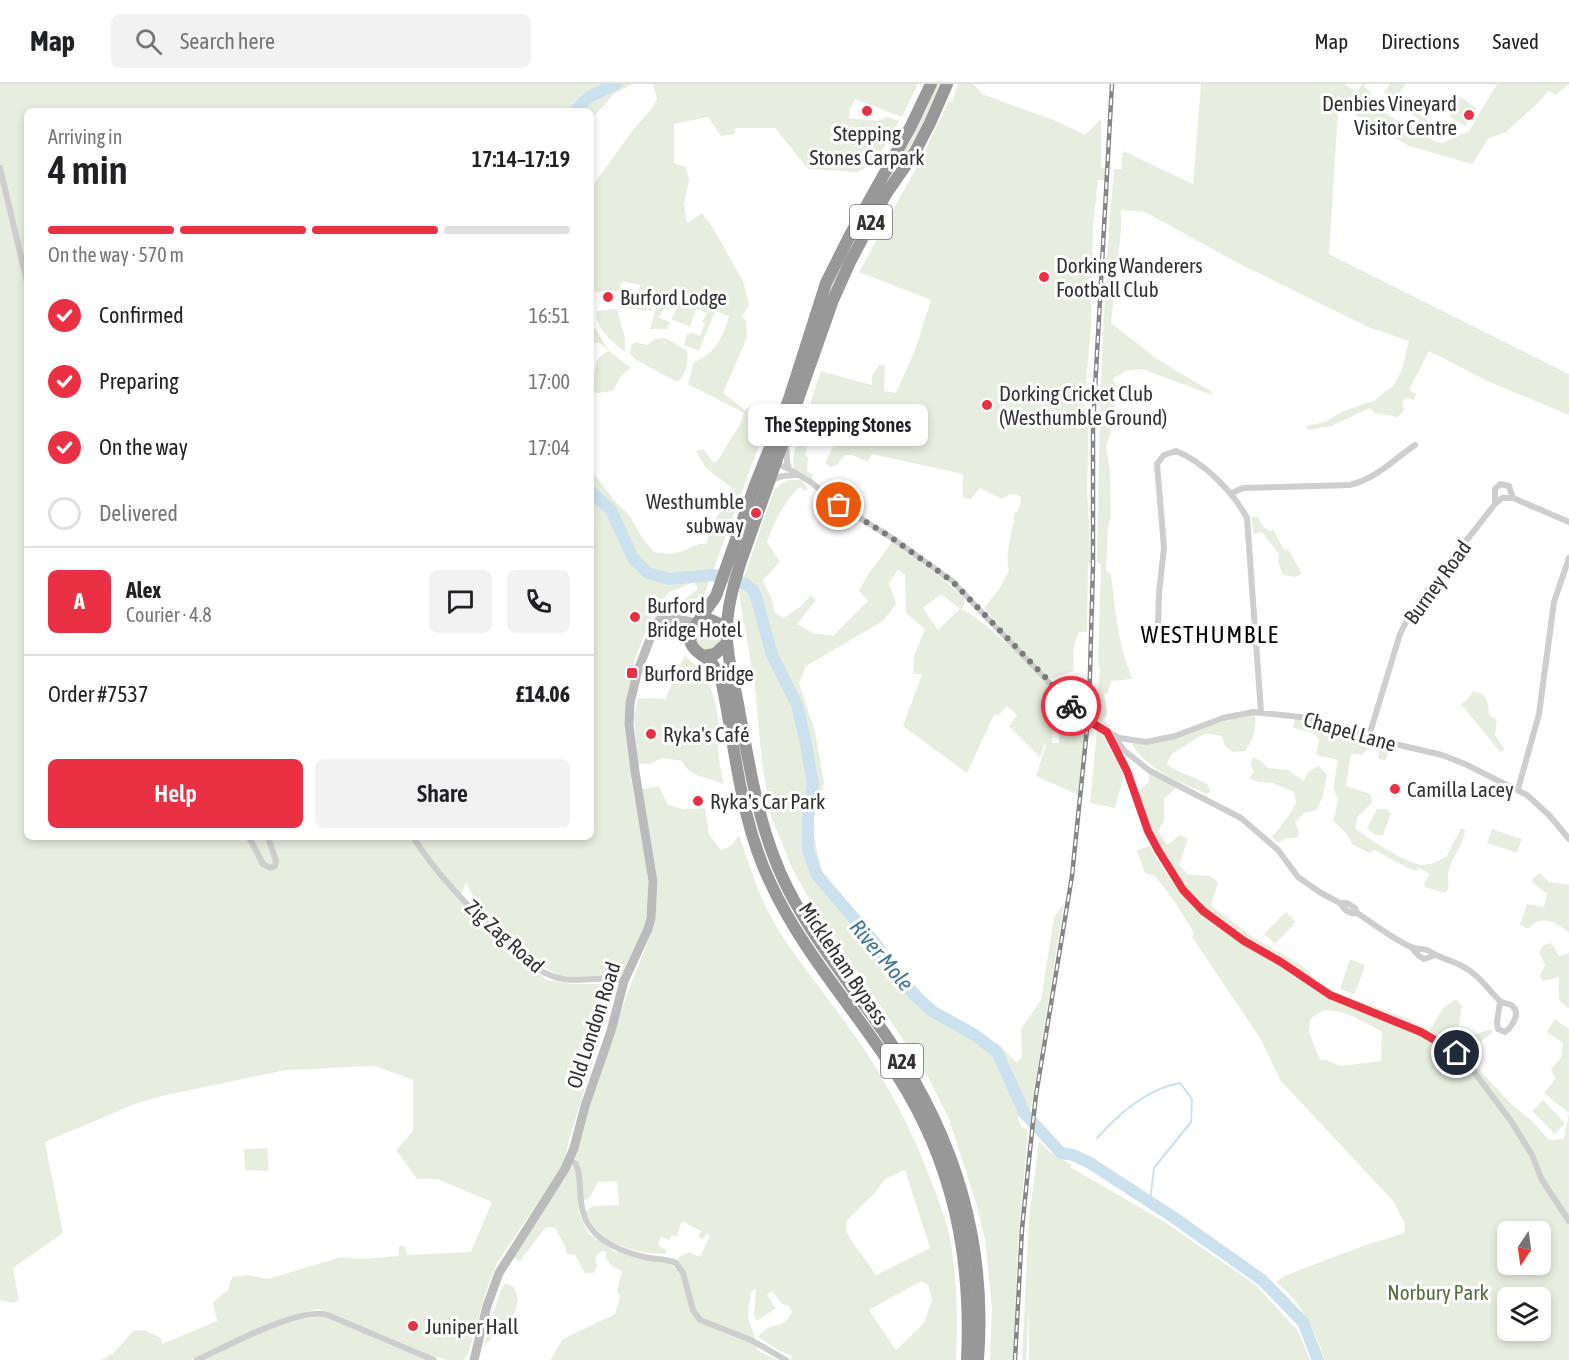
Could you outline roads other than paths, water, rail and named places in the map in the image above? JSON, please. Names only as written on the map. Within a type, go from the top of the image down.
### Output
[{"type":"highway","name":"A24","points":[[726,627],[735,562],[761,470],[789,399],[826,283],[911,126],[931,84]]},
{"type":"highway","name":"A24","points":[[699,621],[712,604],[720,585],[735,562],[770,481],[841,280],[886,194],[915,152],[947,84]]},
{"type":"highway","points":[[711,620],[726,627],[727,643],[715,654],[703,656],[694,650],[690,642],[690,636],[699,621],[711,620]]},
{"type":"highway","name":"Mickleham Bypass","points":[[727,643],[758,807],[778,868],[797,906],[922,1092],[958,1177],[978,1275],[980,1324],[978,1360]]},
{"type":"highway","name":"Mickleham Bypass","points":[[703,656],[718,672],[722,684],[743,805],[769,881],[802,938],[897,1075],[915,1106],[937,1154],[956,1217],[965,1264],[969,1308],[967,1360]]},
{"type":"main road","points":[[653,633],[655,626],[663,619],[699,621]]},
{"type":"main road","points":[[653,633],[662,626],[669,625],[680,630],[690,642]]},
{"type":"main road","name":"Old London Road","points":[[473,1359],[487,1306],[499,1274],[569,1159],[611,1031],[624,981],[648,929],[654,893],[629,725],[630,703],[635,681],[653,633]]},
{"type":"street","points":[[0,168],[24,269]]},
{"type":"street","points":[[786,439],[789,469]]},
{"type":"street","points":[[1232,493],[1243,488],[1350,485],[1362,482],[1387,467],[1415,445]]},
{"type":"street","points":[[1158,625],[1164,548],[1158,460],[1172,451],[1180,452],[1232,493],[1247,518],[1250,531],[1261,712]]},
{"type":"street","points":[[761,470],[777,463]]},
{"type":"street","name":"Chapel Lane","points":[[777,463],[801,476],[839,505],[925,560],[952,581],[1081,716],[1114,736],[1132,741],[1153,741],[1175,736],[1223,718],[1261,712],[1310,718],[1442,755],[1518,789],[1549,814],[1569,839]]},
{"type":"street","points":[[770,481],[782,476],[801,476]]},
{"type":"street","name":"Burney Road","points":[[1370,736],[1400,634],[1407,620],[1422,597],[1495,504],[1495,489],[1500,484],[1509,486],[1513,498],[1569,522]]},
{"type":"street","points":[[1495,504],[1502,498],[1513,498]]},
{"type":"street","points":[[1518,789],[1539,714],[1554,602],[1569,558]]},
{"type":"street","points":[[1107,732],[1127,771],[1148,831],[1183,890],[1222,926],[1330,995],[1421,1032],[1457,1053],[1508,1117],[1532,1155],[1542,1180],[1569,1221]]},
{"type":"street","points":[[1114,736],[1125,751],[1150,771],[1241,818],[1278,850],[1298,877],[1321,893],[1340,903],[1349,904],[1355,908],[1357,913],[1413,949],[1429,951],[1433,956],[1469,970],[1493,992],[1500,1002],[1511,1005],[1515,1010],[1514,1023],[1505,1032],[1498,1029],[1500,1002]]},
{"type":"street","points":[[251,840],[263,864],[270,868],[276,861],[269,840]]},
{"type":"street","name":"Zig Zag Road","points":[[416,840],[431,863],[450,885],[508,942],[548,976],[563,980],[614,978],[624,981]]},
{"type":"street","points":[[569,1159],[576,1164],[578,1170],[586,1222],[597,1236],[611,1245],[634,1254],[676,1263],[683,1273],[693,1310],[699,1320],[752,1341],[786,1360]]},
{"type":"street","points":[[197,1360],[284,1320],[317,1313],[328,1315],[434,1360]]},
{"type":"waterway","name":"River Mole","points":[[578,108],[589,97],[616,84]]},
{"type":"waterway","name":"River Mole","points":[[594,495],[611,510],[633,558],[648,573],[669,579],[713,575],[732,578],[753,590],[772,655],[797,705],[805,739],[813,784],[808,819],[808,850],[817,875],[876,944],[903,984],[932,1011],[975,1035],[997,1052],[1025,1114],[1061,1153],[1073,1155],[1090,1163],[1173,1217],[1262,1280],[1303,1322],[1318,1360]]},
{"type":"waterway","points":[[1097,1138],[1134,1104],[1156,1091],[1180,1083],[1192,1099],[1191,1122],[1154,1168],[1150,1202]]},
{"type":"railway","points":[[1015,1360],[1022,1229],[1036,1095],[1072,876],[1089,709],[1093,565],[1093,425],[1112,84]]},
{"type":"place","name":"Stepping Stones Carpark","points":[[867,111]]},
{"type":"place","name":"Denbies Vineyard Visitor Centre","points":[[1469,115]]},
{"type":"place","name":"Dorking Wanderers Football Club","points":[[1044,277]]},
{"type":"place","name":"Burford Lodge","points":[[608,297]]},
{"type":"place","name":"Dorking Cricket Club (Westhumble Ground)","points":[[987,405]]},
{"type":"place","name":"The Stepping Stones","points":[[839,505]]},
{"type":"place","name":"Westhumble subway","points":[[756,513]]},
{"type":"place","name":"Burford Bridge Hotel","points":[[635,617]]},
{"type":"place","name":"Burford Bridge","points":[[632,673]]},
{"type":"place","name":"Ryka's Café","points":[[651,734]]},
{"type":"place","name":"Camilla Lacey","points":[[1395,789]]},
{"type":"place","name":"Ryka's Car Park","points":[[698,801]]},
{"type":"place","name":"Juniper Hall","points":[[413,1326]]},
{"type":"district","name":"WESTHUMBLE","points":[[1210,634]]},
{"type":"park label","name":"Norbury Park","points":[[1438,1292]]}]
